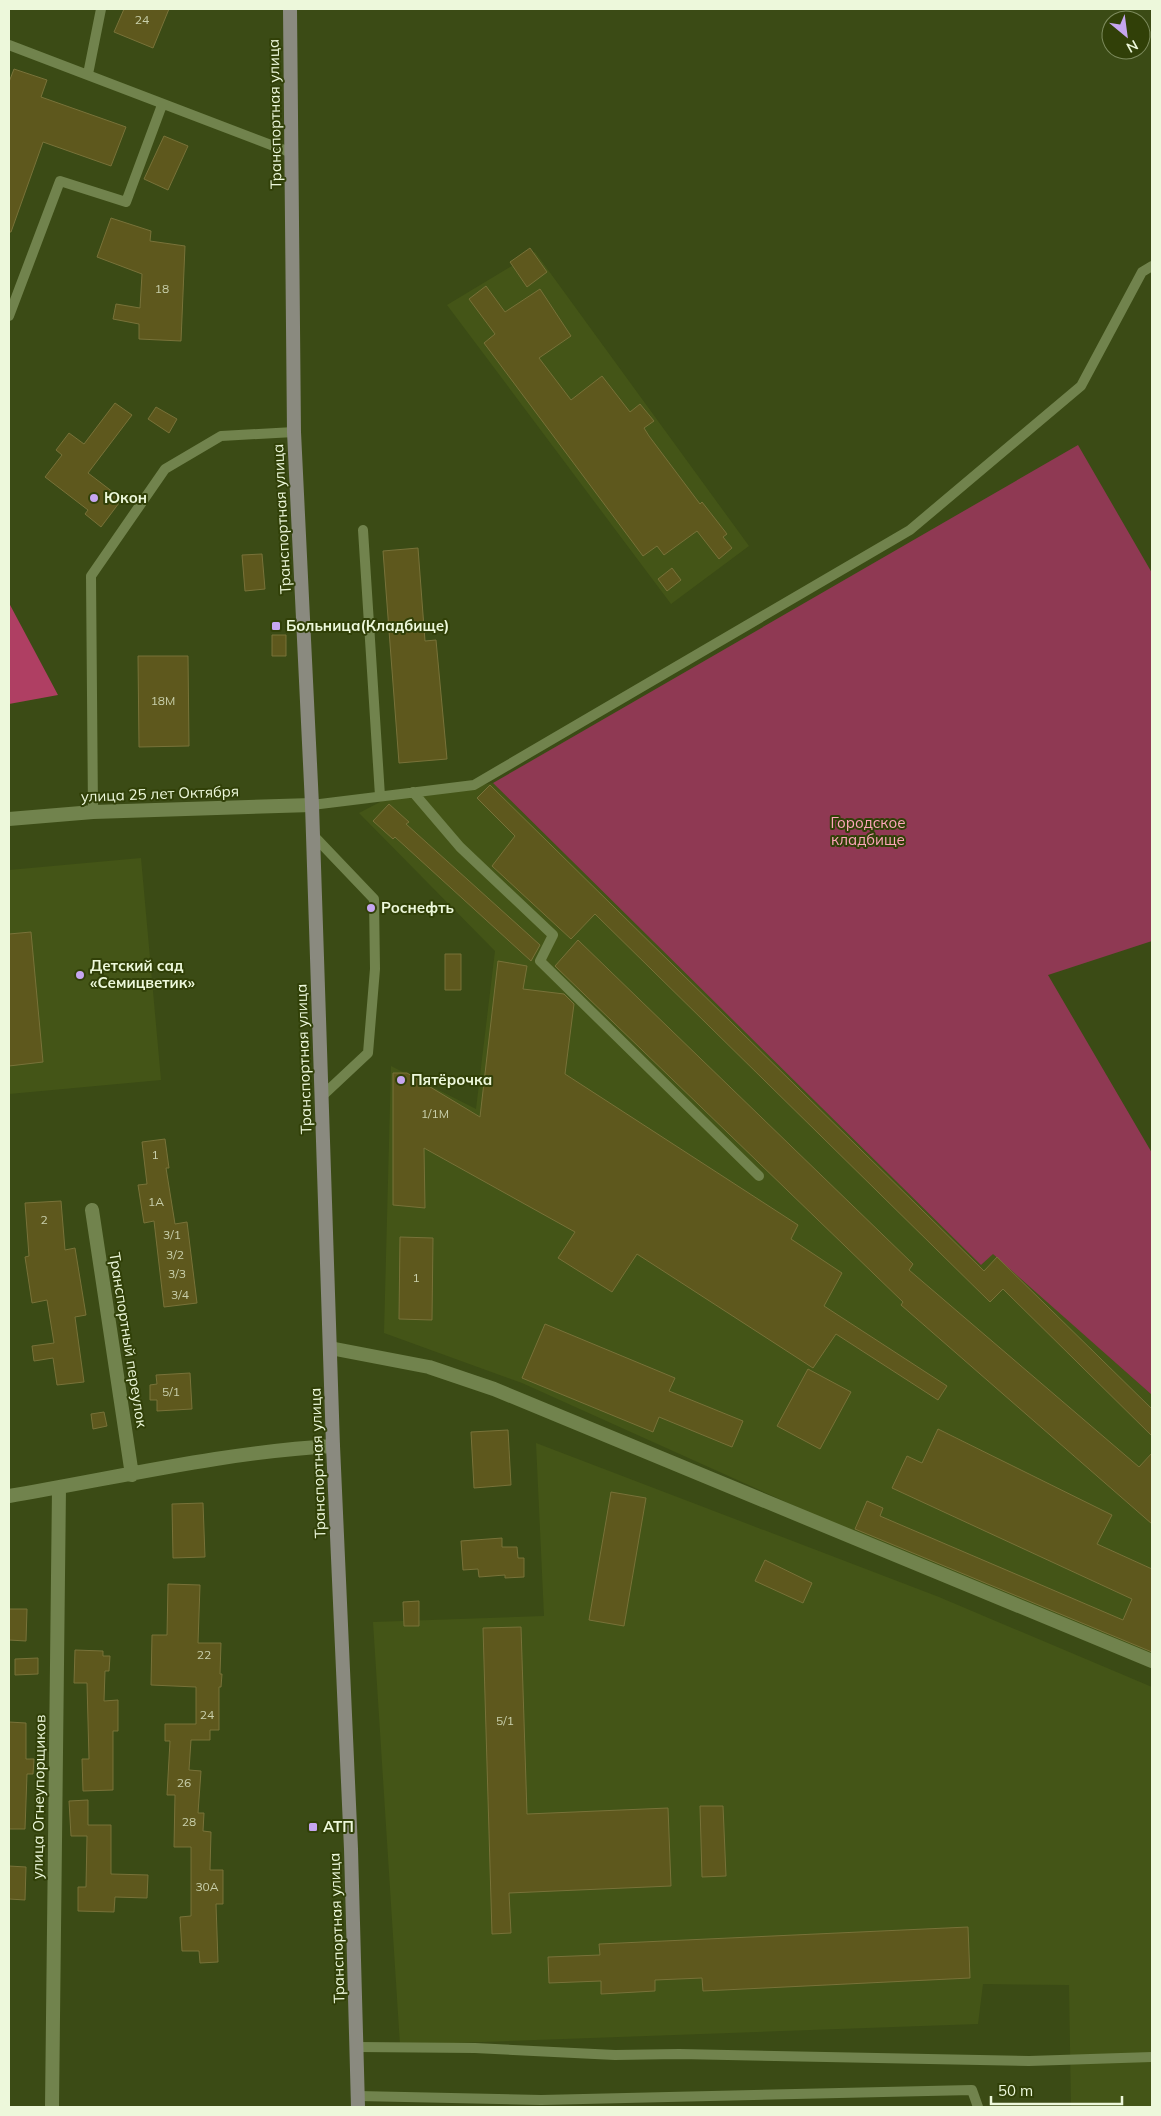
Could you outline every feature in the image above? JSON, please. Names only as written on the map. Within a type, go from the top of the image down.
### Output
[{"type":"main road","name":"Транспортная улица","points":[[290,9],[294,432],[312,805],[333,1446],[358,2047],[358,2102]]},
{"type":"street","name":"улица 25 лет Октября","points":[[9,819],[93,812],[312,805]]},
{"type":"street","name":"Транспортный переулок","points":[[92,1210],[132,1475]]},
{"type":"street","points":[[330,1348],[429,1367],[494,1388],[1152,1661]]},
{"type":"street","points":[[9,1496],[200,1462],[333,1446]]},
{"type":"street","name":"улица Огнеупорщиков","points":[[52,2107],[59,1488]]},
{"type":"lane","points":[[88,74],[101,9]]},
{"type":"lane","points":[[9,45],[88,74],[162,105],[292,153]]},
{"type":"lane","points":[[9,316],[60,181],[126,202],[162,105]]},
{"type":"lane","points":[[312,805],[474,785],[910,530],[1081,386],[1142,272],[1152,266]]},
{"type":"lane","points":[[93,812],[91,576],[165,469],[221,436],[294,432]]},
{"type":"lane","points":[[363,530],[380,796]]},
{"type":"lane","points":[[413,792],[460,847],[553,935],[540,961],[759,1176]]},
{"type":"lane","points":[[312,834],[374,899],[375,969],[368,1053],[321,1097]]},
{"type":"lane","points":[[358,2047],[475,2048],[615,2055],[679,2054],[1020,2061],[1152,2057]]},
{"type":"lane","points":[[358,2102],[541,2100],[972,2090],[978,2107]]},
{"type":"shaded area","points":[[535,252],[749,546],[671,604],[447,305]]},
{"type":"shaded area","points":[[9,603],[58,695],[9,704]]},
{"type":"shaded area","points":[[493,783],[981,1265],[993,1253],[1152,1395],[1152,1667],[522,1383],[384,1333],[391,1066],[476,1109],[495,951],[359,813],[382,801]]},
{"type":"shaded area","name":"Детский сад «Семицветик»","points":[[141,858],[161,1080],[9,1094],[9,870]]},
{"type":"shaded area","name":"АТП","points":[[536,1443],[939,1597],[1152,1687],[1152,2107],[1071,2107],[1069,1985],[983,1984],[978,2024],[400,2045],[373,1622],[544,1616]]},
{"type":"green space","name":"Городское кладбище","points":[[1078,445],[1152,573],[1152,941],[1048,975],[1152,1153],[1152,1395],[993,1254],[981,1265],[493,783]]},
{"type":"building","points":[[124,9],[169,9],[153,48],[114,32]]},
{"type":"building","points":[[14,69],[47,80],[41,97],[126,127],[111,166],[43,142],[11,232],[9,232],[9,82]]},
{"type":"building","points":[[164,136],[188,146],[168,190],[144,179]]},
{"type":"building","points":[[111,218],[151,231],[150,241],[185,246],[181,341],[139,339],[139,324],[113,319],[116,304],[140,308],[142,274],[97,257]]},
{"type":"building","points":[[530,248],[547,272],[527,287],[510,262]]},
{"type":"building","points":[[486,286],[505,312],[540,289],[571,336],[539,358],[571,400],[602,376],[630,412],[640,404],[654,421],[644,428],[649,436],[700,504],[702,502],[727,534],[723,537],[732,548],[719,559],[697,531],[664,555],[657,546],[643,556],[484,343],[495,334],[469,299]]},
{"type":"building","points":[[115,403],[132,415],[88,473],[122,499],[101,527],[85,514],[88,510],[45,477],[62,455],[56,450],[69,433],[84,444]]},
{"type":"building","points":[[156,407],[177,419],[169,433],[148,419]]},
{"type":"building","points":[[418,548],[425,641],[436,640],[447,759],[399,763],[383,551]]},
{"type":"building","points":[[262,554],[265,589],[245,591],[242,555]]},
{"type":"building","points":[[672,568],[681,580],[667,591],[658,579]]},
{"type":"building","points":[[272,635],[286,635],[286,656],[272,656]]},
{"type":"building","points":[[138,656],[188,656],[189,746],[139,747]]},
{"type":"building","points":[[490,785],[984,1271],[997,1257],[1152,1409],[1152,1436],[1003,1289],[990,1302],[595,914],[571,939],[492,866],[515,836],[477,798]]},
{"type":"building","points":[[389,804],[409,822],[406,824],[540,945],[531,961],[395,837],[393,839],[373,821]]},
{"type":"building","points":[[31,932],[43,1062],[9,1066],[9,934]]},
{"type":"building","points":[[578,940],[913,1264],[909,1270],[1139,1467],[1152,1453],[1152,1524],[901,1305],[903,1302],[555,966]]},
{"type":"building","points":[[445,954],[461,954],[461,990],[445,990]]},
{"type":"building","points":[[498,961],[527,966],[523,989],[564,994],[574,1004],[565,1074],[798,1225],[791,1239],[842,1273],[824,1306],[947,1386],[938,1400],[836,1334],[813,1368],[637,1254],[612,1292],[558,1258],[575,1232],[424,1148],[425,1208],[393,1205],[393,1073],[407,1073],[480,1117]]},
{"type":"building","points":[[165,1139],[169,1168],[166,1168],[175,1224],[187,1222],[197,1303],[164,1307],[154,1221],[144,1223],[138,1185],[147,1184],[142,1142]]},
{"type":"building","points":[[61,1201],[65,1250],[75,1248],[86,1315],[75,1317],[84,1382],[57,1385],[53,1358],[34,1361],[32,1346],[54,1343],[47,1300],[32,1303],[25,1257],[29,1256],[25,1203]]},
{"type":"building","points":[[400,1237],[433,1238],[432,1320],[399,1319]]},
{"type":"building","points":[[545,1324],[675,1378],[669,1391],[743,1421],[732,1447],[659,1417],[653,1432],[522,1378]]},
{"type":"building","points":[[808,1369],[851,1392],[820,1449],[777,1426]]},
{"type":"building","points":[[190,1373],[192,1409],[157,1411],[157,1400],[150,1400],[150,1385],[157,1384],[156,1375]]},
{"type":"building","points":[[104,1412],[107,1426],[93,1429],[91,1414]]},
{"type":"building","points":[[938,1429],[1112,1515],[1097,1544],[1152,1569],[1152,1652],[855,1529],[867,1501],[883,1508],[880,1516],[1123,1620],[1132,1599],[892,1488],[907,1456],[922,1463]]},
{"type":"building","points":[[508,1430],[511,1485],[474,1488],[471,1432]]},
{"type":"building","points":[[611,1492],[646,1498],[624,1626],[589,1620]]},
{"type":"building","points":[[203,1503],[205,1557],[173,1558],[172,1504]]},
{"type":"building","points":[[502,1538],[502,1547],[517,1547],[518,1558],[524,1558],[524,1577],[505,1578],[505,1575],[479,1577],[478,1569],[463,1570],[461,1541]]},
{"type":"building","points":[[765,1560],[812,1583],[803,1603],[755,1581]]},
{"type":"building","points":[[168,1584],[200,1585],[198,1643],[221,1643],[220,1674],[222,1674],[221,1687],[219,1687],[219,1730],[210,1730],[210,1740],[191,1740],[189,1770],[201,1771],[198,1813],[204,1813],[203,1831],[211,1832],[210,1870],[223,1870],[223,1904],[216,1904],[218,1962],[200,1963],[199,1951],[182,1951],[180,1917],[191,1916],[191,1847],[174,1847],[175,1795],[167,1795],[170,1741],[165,1741],[165,1724],[196,1724],[196,1687],[151,1685],[152,1635],[167,1635]]},
{"type":"building","points":[[419,1601],[419,1626],[404,1626],[403,1602]]},
{"type":"building","points":[[9,1609],[27,1609],[26,1641],[9,1640]]},
{"type":"building","points":[[521,1627],[527,1814],[668,1808],[671,1886],[509,1893],[511,1933],[492,1934],[483,1628]]},
{"type":"building","points":[[75,1650],[103,1651],[103,1656],[110,1656],[109,1671],[105,1671],[104,1701],[118,1700],[118,1731],[113,1731],[113,1790],[83,1791],[82,1759],[89,1759],[87,1683],[74,1683]]},
{"type":"building","points":[[38,1658],[38,1674],[15,1675],[15,1659]]},
{"type":"building","points":[[9,1722],[26,1723],[26,1759],[34,1759],[33,1774],[27,1774],[25,1829],[9,1829]]},
{"type":"building","points":[[88,1800],[88,1825],[111,1825],[111,1874],[148,1875],[147,1898],[115,1897],[114,1912],[78,1911],[78,1887],[86,1887],[87,1836],[71,1836],[69,1801]]},
{"type":"building","points":[[700,1806],[723,1806],[726,1876],[702,1877]]},
{"type":"building","points":[[9,1866],[26,1867],[25,1900],[9,1899]]},
{"type":"building","points":[[968,1927],[970,1978],[703,1991],[702,1978],[655,1980],[655,1991],[601,1994],[601,1981],[549,1983],[548,1957],[600,1955],[599,1944]]},
{"type":"place","name":"Юкон","points":[[94,498]]},
{"type":"place","name":"Больница(Кладбище)","points":[[276,626]]},
{"type":"place","name":"Роснефть","points":[[371,908]]},
{"type":"place","name":"Детский сад «Семицветик»","points":[[80,975]]},
{"type":"place","name":"Пятёрочка","points":[[401,1080]]},
{"type":"place","name":"АТП","points":[[313,1827]]}]
